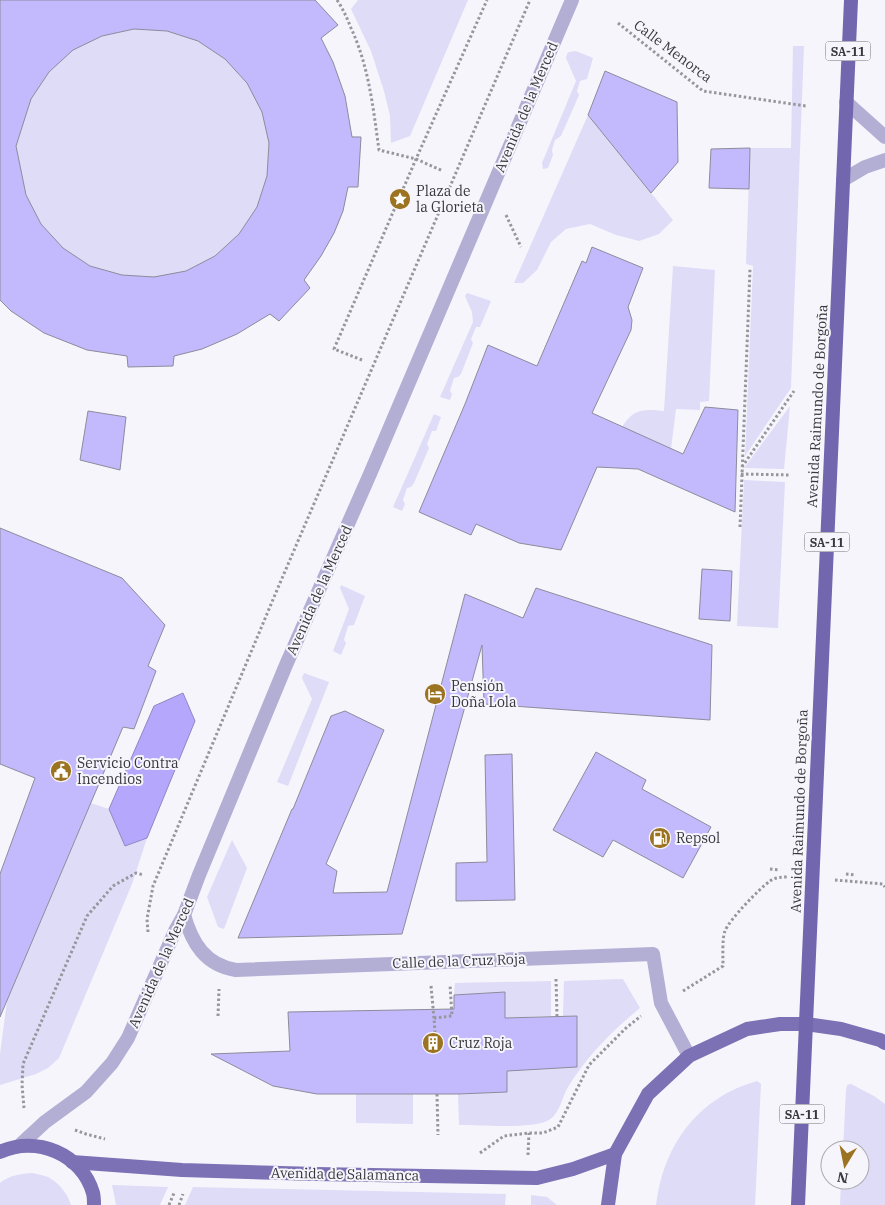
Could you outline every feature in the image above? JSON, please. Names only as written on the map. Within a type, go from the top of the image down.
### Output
[{"type":"highway","name":"Avenida Raimundo de Borgoña","points":[[806,1024],[851,0]]},
{"type":"highway","name":"SA-11","points":[[798,1205],[806,1024]]},
{"type":"main road","points":[[608,1205],[615,1154],[648,1094],[689,1056],[747,1029],[780,1024],[806,1024],[841,1029],[880,1040],[885,1044]]},
{"type":"main road","points":[[0,1152],[19,1146],[34,1145],[61,1153],[85,1176],[93,1192],[94,1205]]},
{"type":"main road","name":"Avenida de Salamanca","points":[[72,1162],[182,1170],[537,1178],[573,1169],[615,1154]]},
{"type":"street","name":"Avenida de la Merced","points":[[19,1146],[45,1122],[86,1092],[112,1063],[128,1038],[174,931],[184,915],[198,876],[286,665],[370,474],[572,0]]},
{"type":"street","points":[[846,102],[885,136]]},
{"type":"street","points":[[843,180],[865,167],[885,160]]},
{"type":"street","name":"Calle de la Cruz Roja","points":[[184,915],[188,928],[200,949],[212,962],[225,968],[236,970],[653,954],[661,1003],[689,1056]]},
{"type":"path","points":[[337,0],[360,47],[370,84],[379,150],[416,159],[443,171]]},
{"type":"path","points":[[362,360],[334,349],[487,0]]},
{"type":"path","points":[[148,937],[147,919],[153,886],[277,590],[530,0]]},
{"type":"path","name":"Calle Menorca","points":[[618,23],[703,91],[806,106]]},
{"type":"path","points":[[505,213],[521,247]]},
{"type":"path","points":[[740,526],[750,269]]},
{"type":"path","points":[[742,467],[794,391]]},
{"type":"path","points":[[741,474],[790,475]]},
{"type":"path","points":[[770,869],[780,870]]},
{"type":"path","points":[[24,1113],[22,1064],[86,916],[113,886],[136,873],[144,875]]},
{"type":"path","points":[[846,874],[856,875]]},
{"type":"path","points":[[676,995],[723,966],[725,931],[732,920],[757,893],[770,882],[780,877]]},
{"type":"path","points":[[846,880],[883,884],[885,887]]},
{"type":"path","points":[[555,976],[557,1016]]},
{"type":"path","points":[[434,1018],[452,1016],[449,979]]},
{"type":"path","points":[[430,981],[434,1032]]},
{"type":"path","points":[[218,1016],[219,989]]},
{"type":"path","points":[[478,1155],[504,1136],[543,1132],[558,1127],[589,1064],[626,1028],[648,1011]]},
{"type":"path","points":[[438,1094],[438,1135]]},
{"type":"path","points":[[68,1128],[110,1140]]},
{"type":"path","points":[[528,1150],[529,1133]]},
{"type":"path","points":[[179,1205],[186,1187]]},
{"type":"path","points":[[169,1205],[176,1188]]},
{"type":"shaded area","points":[[0,0],[315,0],[338,25],[321,38],[352,136],[361,137],[358,187],[348,187],[343,211],[332,238],[304,279],[310,288],[279,321],[269,314],[237,334],[202,349],[175,356],[173,366],[128,367],[127,356],[87,350],[44,333],[11,311]]},
{"type":"shaded area","points":[[358,0],[468,0],[410,136],[391,143],[390,116],[384,91],[371,51],[351,9]]},
{"type":"shaded area","points":[[793,46],[804,46],[791,388],[745,456],[753,266],[746,264],[750,148],[791,148]]},
{"type":"shaded area","points":[[576,51],[593,58],[587,79],[580,81],[577,91],[579,95],[561,136],[555,140],[552,150],[553,155],[548,168],[543,169],[542,163],[576,81],[566,58],[569,52]]},
{"type":"shaded area","points":[[588,115],[673,220],[659,234],[639,241],[616,235],[590,224],[566,229],[551,242],[537,270],[523,283],[514,283]]},
{"type":"shaded area","points":[[673,266],[715,270],[709,401],[700,402],[700,410],[676,409],[671,449],[622,427],[631,416],[640,411],[664,411]]},
{"type":"shaded area","points":[[467,293],[491,301],[480,327],[476,327],[471,339],[473,343],[461,374],[454,378],[450,391],[452,394],[450,400],[440,397],[473,322],[472,312],[465,296]]},
{"type":"shaded area","points":[[790,406],[784,469],[744,468]]},
{"type":"shaded area","points":[[434,414],[441,417],[436,431],[432,431],[427,444],[429,448],[414,483],[411,487],[407,488],[402,511],[393,507]]},
{"type":"shaded area","points":[[744,480],[785,482],[778,628],[737,626]]},
{"type":"shaded area","points":[[341,585],[365,596],[354,625],[348,626],[344,640],[346,643],[341,655],[333,651],[349,609],[340,588]]},
{"type":"shaded area","points":[[304,673],[329,682],[288,786],[277,782],[312,699],[302,678]]},
{"type":"shaded area","points":[[183,693],[195,721],[147,838],[125,846],[109,809],[154,706]]},
{"type":"shaded area","points":[[91,803],[109,809],[125,846],[147,838],[132,884],[59,1058],[48,1068],[36,1074],[0,1085],[0,1054],[7,1001]]},
{"type":"shaded area","points":[[232,840],[247,868],[224,929],[218,927],[207,897]]},
{"type":"shaded area","points":[[623,979],[640,1008],[610,1034],[583,1065],[568,1087],[555,1115],[547,1121],[529,1125],[459,1125],[458,1094],[507,1092],[507,1071],[576,1016],[563,1016],[564,981]]},
{"type":"shaded area","points":[[551,981],[551,1016],[505,1018],[505,992],[454,995],[455,983]]},
{"type":"shaded area","points":[[757,1081],[761,1084],[755,1205],[656,1205],[664,1168],[680,1136],[691,1122],[718,1098]]},
{"type":"shaded area","points":[[851,1084],[885,1104],[885,1205],[840,1205],[841,1190],[870,1190],[870,1140],[844,1140],[847,1085]]},
{"type":"shaded area","points":[[356,1094],[413,1094],[413,1124],[356,1123]]},
{"type":"shaded area","points":[[32,1173],[48,1177],[56,1182],[65,1193],[71,1205],[0,1205],[0,1183],[19,1174]]},
{"type":"shaded area","points":[[112,1185],[168,1187],[160,1205],[116,1205]]},
{"type":"shaded area","points":[[193,1187],[506,1194],[505,1205],[185,1205]]},
{"type":"shaded area","points":[[531,1195],[547,1197],[557,1205],[531,1205]]},
{"type":"building","points":[[0,0],[315,0],[338,25],[321,38],[333,62],[345,96],[352,137],[361,137],[358,187],[348,187],[343,211],[334,233],[304,280],[310,288],[279,321],[270,314],[237,334],[202,349],[174,356],[173,366],[128,367],[127,356],[87,350],[44,333],[11,311],[0,300]],"holes":[[[134,29],[167,31],[198,41],[225,59],[247,83],[262,112],[269,143],[267,176],[257,207],[239,234],[215,256],[186,271],[154,277],[122,275],[90,266],[63,248],[41,224],[26,195],[16,146],[31,99],[49,72],[73,50],[102,36]]]},
{"type":"building","points":[[605,71],[677,102],[678,162],[651,193],[588,115]]},
{"type":"building","points":[[750,148],[749,189],[709,188],[711,149]]},
{"type":"building","points":[[592,247],[643,268],[628,307],[632,320],[631,330],[592,413],[683,454],[705,407],[738,410],[735,512],[638,469],[597,467],[561,550],[519,543],[476,524],[471,535],[419,512],[488,345],[537,366],[582,261],[586,263]]},
{"type":"building","points":[[88,411],[126,417],[120,470],[80,460]]},
{"type":"building","name":"Servicio Contra Incendios","points":[[0,528],[122,578],[165,625],[148,666],[156,671],[134,729],[123,727],[0,1017],[0,874],[35,778],[0,764]]},
{"type":"building","points":[[702,569],[732,571],[730,621],[699,619]]},
{"type":"building","points":[[536,588],[712,645],[710,720],[484,704],[482,645],[402,934],[238,938],[331,716],[345,711],[384,730],[326,864],[337,871],[333,893],[387,892],[465,594],[523,618]]},
{"type":"building","points":[[596,752],[646,780],[642,789],[711,827],[683,878],[613,840],[603,857],[553,830]]},
{"type":"building","points":[[512,754],[515,900],[456,901],[456,863],[487,862],[485,755]]},
{"type":"building","name":"Cruz Roja","points":[[505,992],[505,1018],[577,1016],[577,1067],[507,1071],[507,1092],[317,1094],[273,1086],[211,1054],[290,1051],[288,1012],[454,1009],[454,995]]},
{"type":"place","name":"Plaza de la Glorieta","points":[[400,199]]},
{"type":"place","name":"Pensión Doña Lola","points":[[435,694]]},
{"type":"place","name":"Servicio Contra Incendios","points":[[61,771]]},
{"type":"place","name":"Repsol","points":[[660,838]]},
{"type":"place","name":"Cruz Roja","points":[[433,1043]]}]
